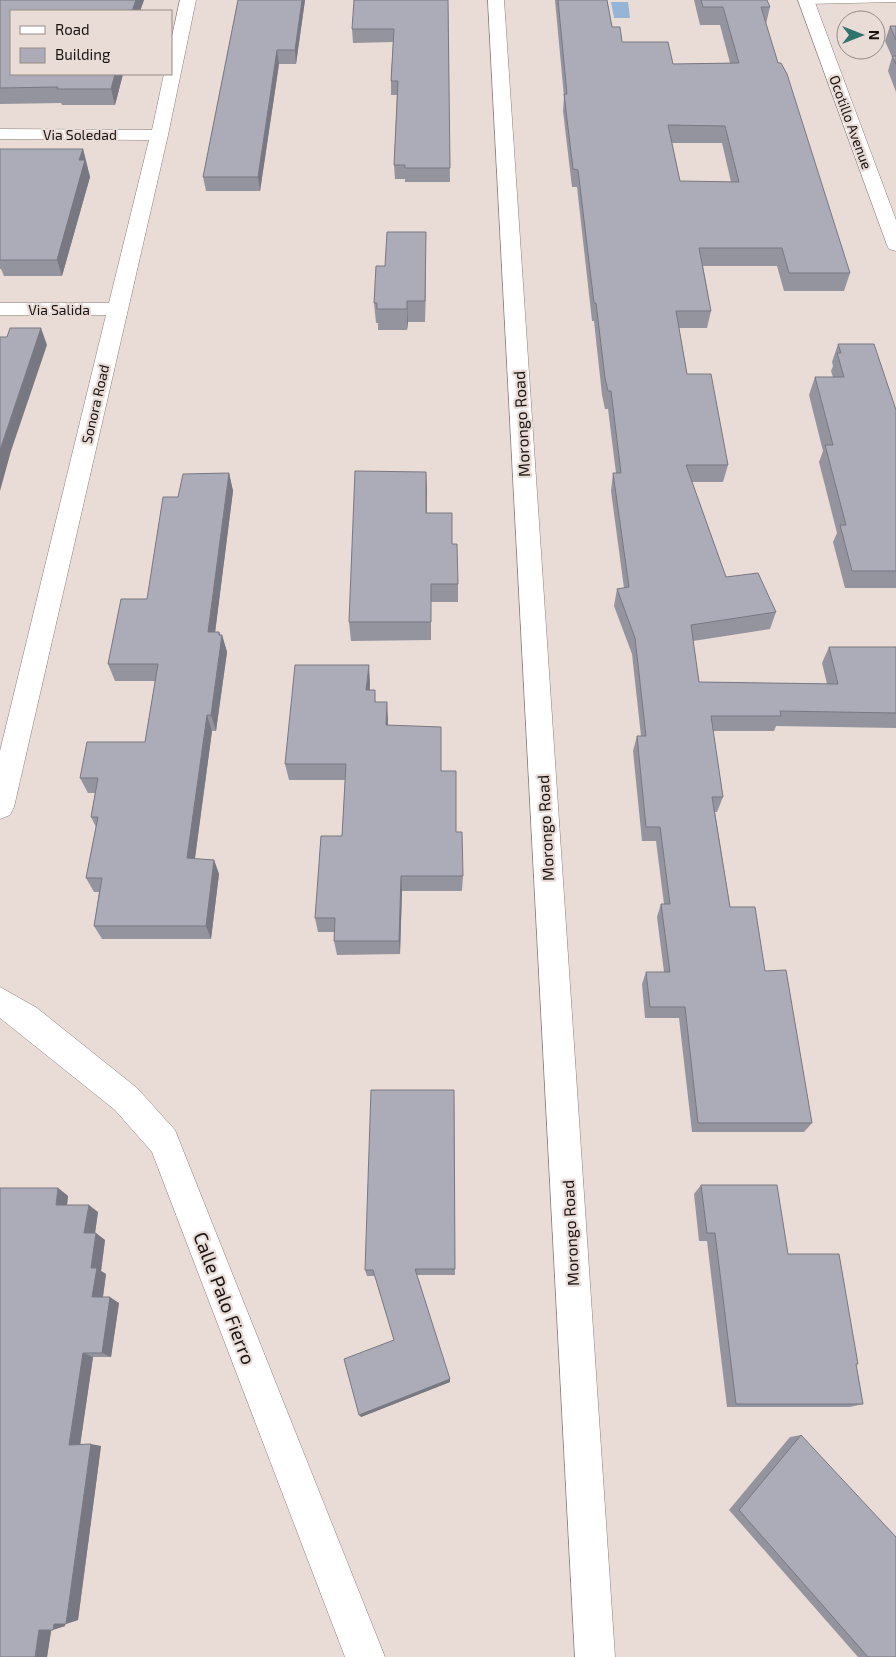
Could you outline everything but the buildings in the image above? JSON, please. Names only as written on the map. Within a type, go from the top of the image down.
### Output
[{"type":"street","name":"Sonora Road","points":[[172,74],[188,0]]},
{"type":"street","name":"Morongo Road","points":[[496,0],[595,1657]]},
{"type":"street","name":"Ocotillo Avenue","points":[[806,0],[896,245]]},
{"type":"street","name":"Sonora Road","points":[[0,807],[172,75]]},
{"type":"street","name":"Via Soledad","points":[[0,134],[159,135]]},
{"type":"street","name":"Via Salida","points":[[0,309],[118,310]]},
{"type":"street","name":"Calle Palo Fierro","points":[[0,1001],[26,1018],[126,1099],[164,1141],[365,1657]]},
{"type":"lane","points":[[806,0],[892,0]]},
{"type":"water","points":[[611,2],[628,2],[630,18],[614,18]]}]
